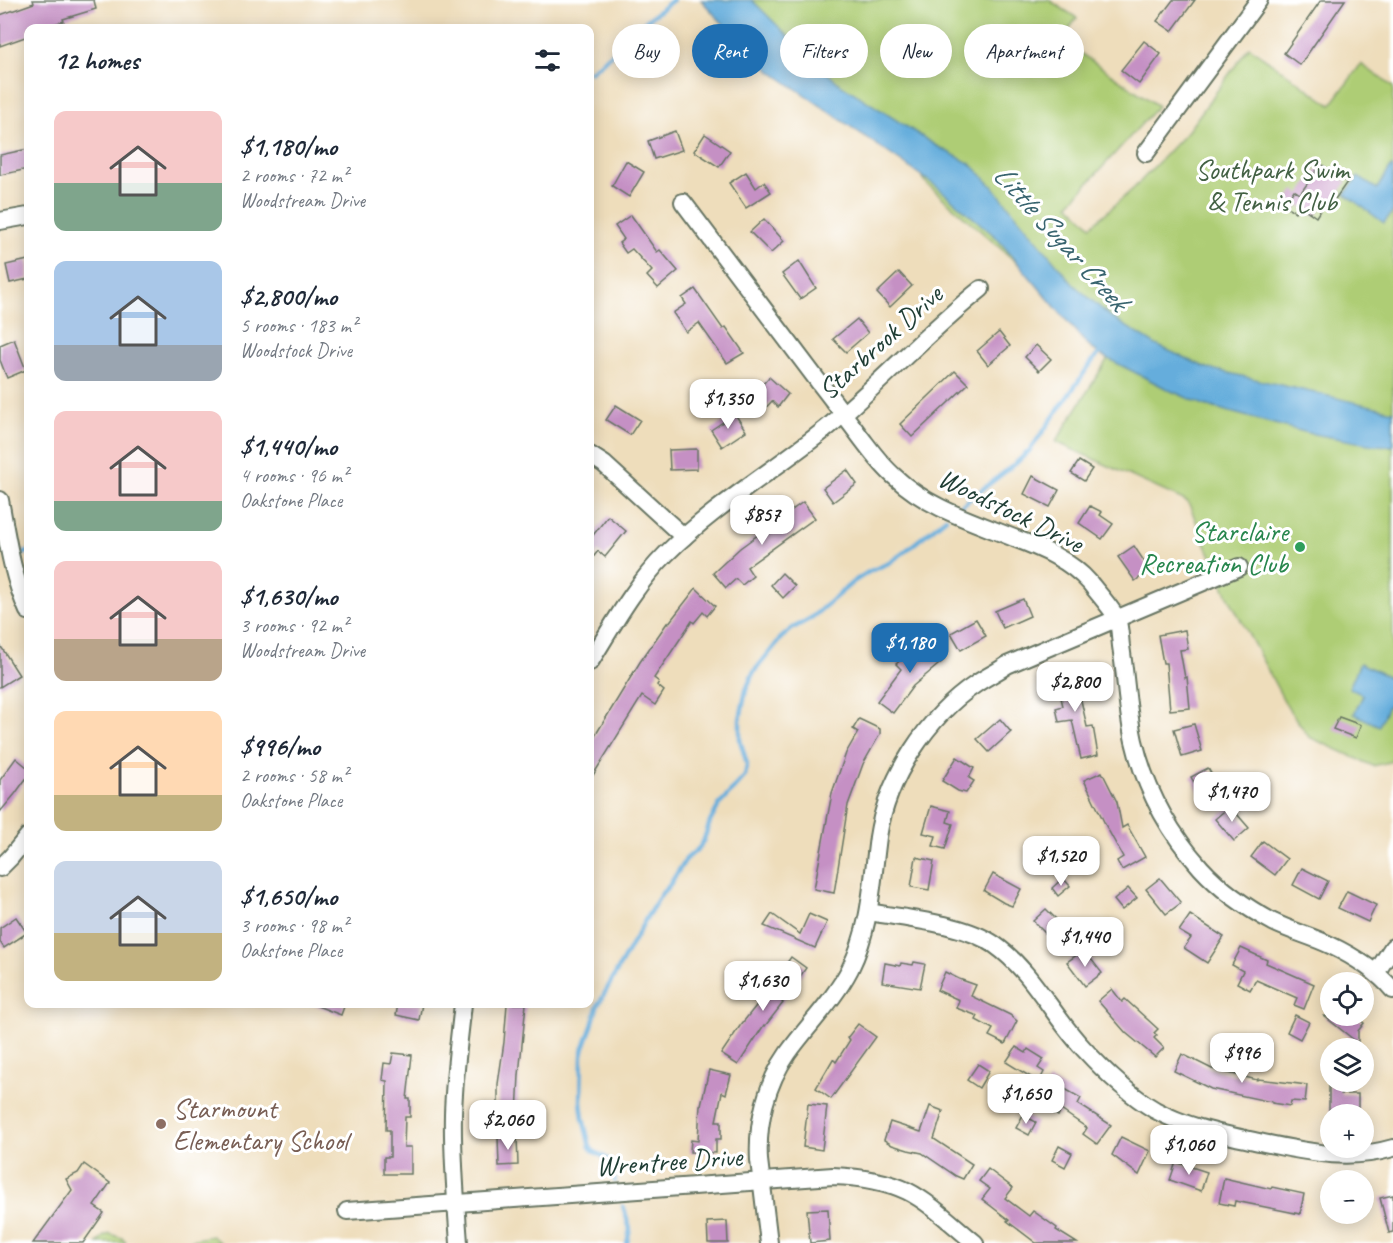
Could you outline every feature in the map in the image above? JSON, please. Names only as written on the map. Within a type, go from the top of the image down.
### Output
[{"type":"street","points":[[1146,153],[1259,0]]},
{"type":"street","name":"Woodstock Drive","points":[[683,202],[843,414],[895,477],[915,493],[951,513],[1042,549],[1064,561],[1088,581],[1117,619],[1128,709],[1143,771],[1155,801],[1184,848],[1203,871],[1247,907],[1273,922],[1330,945],[1357,960],[1376,973],[1393,990]]},
{"type":"street","points":[[0,221],[24,217]]},
{"type":"street","name":"Starbrook Drive","points":[[594,656],[638,588],[665,555],[716,510],[792,455],[843,414],[939,324],[981,289]]},
{"type":"street","points":[[594,458],[684,537]]},
{"type":"street","points":[[0,500],[14,574],[24,601]]},
{"type":"street","points":[[769,1243],[758,1147],[760,1120],[765,1100],[788,1053],[836,992],[850,969],[860,945],[869,912],[882,820],[891,790],[910,753],[932,724],[955,701],[1007,665],[1239,567]]},
{"type":"street","points":[[0,868],[24,841]]},
{"type":"street","points":[[869,912],[960,929],[995,945],[1031,980],[1082,1048],[1110,1076],[1155,1110],[1183,1124],[1320,1154],[1360,1155],[1393,1148]]},
{"type":"street","points":[[1376,973],[1393,947]]},
{"type":"street","points":[[459,1243],[453,1116],[463,1008]]},
{"type":"street","name":"Wrentree Drive","points":[[347,1211],[840,1176],[887,1183],[908,1191],[927,1203],[975,1243]]},
{"type":"green space","name":"Southpark Swim & Tennis Club","points":[[711,0],[1049,0],[1077,18],[1073,24],[964,24],[964,78],[1084,78],[1084,56],[1158,106],[1069,204],[1091,226],[1134,188],[1187,132],[1249,47],[1331,105],[1361,64],[1393,87],[1393,761],[1373,766],[1309,737],[1288,708],[1226,592],[1188,502],[1056,442],[1120,339],[1079,317],[928,185],[903,150],[811,78],[868,78],[868,24],[780,24],[780,54],[768,45],[768,24],[742,24]]},
{"type":"green space","points":[[110,1234],[122,1238],[126,1243],[97,1243]]},
{"type":"green space","points":[[212,1236],[221,1243],[188,1243],[191,1240]]},
{"type":"water","points":[[701,0],[752,0],[780,28],[780,78],[768,69],[768,24],[723,24]]},
{"type":"water","points":[[781,78],[833,78],[935,145],[971,164],[993,187],[1073,284],[1111,317],[1156,345],[1207,368],[1393,411],[1393,446],[1374,445],[1308,433],[1204,405],[1171,391],[1099,354],[1083,340],[996,237],[936,186]]},
{"type":"water","points":[[1391,167],[1393,168],[1393,211],[1384,223],[1345,194],[1358,177],[1377,189]]},
{"type":"water","points":[[1360,663],[1393,679],[1393,707],[1388,706],[1379,726],[1354,714],[1363,695],[1349,688]]},
{"type":"building","points":[[33,0],[94,0],[96,9],[54,24],[24,24],[24,37],[0,46],[0,15],[34,3]]},
{"type":"building","points":[[1173,0],[1195,0],[1172,31],[1157,21]]},
{"type":"building","points":[[1321,0],[1345,0],[1300,65],[1284,53]]},
{"type":"building","points":[[1144,41],[1161,54],[1139,84],[1121,70]]},
{"type":"building","points":[[675,131],[682,150],[654,159],[648,141]]},
{"type":"building","points":[[705,134],[730,151],[719,167],[694,151]]},
{"type":"building","points":[[24,150],[24,170],[0,175],[0,155]]},
{"type":"building","points":[[626,161],[644,172],[629,197],[612,186]]},
{"type":"building","points":[[1321,164],[1347,182],[1331,205],[1326,201],[1316,217],[1299,205],[1295,212],[1284,205],[1294,190],[1300,194]]},
{"type":"building","points":[[746,172],[756,188],[764,182],[771,192],[746,208],[729,183]]},
{"type":"building","points":[[631,215],[657,252],[660,250],[678,271],[658,288],[647,276],[652,271],[632,249],[626,253],[619,243],[624,239],[615,226]]},
{"type":"building","points":[[764,219],[784,241],[771,253],[750,232]]},
{"type":"building","points":[[24,261],[24,280],[10,283],[6,265]]},
{"type":"building","points":[[799,261],[816,288],[800,299],[782,274]]},
{"type":"building","points":[[899,272],[912,286],[890,307],[877,293]]},
{"type":"building","points":[[695,289],[723,329],[726,327],[744,353],[727,363],[699,323],[686,332],[673,313],[686,304],[682,298]]},
{"type":"building","points":[[857,319],[868,333],[846,352],[833,339]]},
{"type":"building","points":[[999,332],[1010,346],[988,365],[977,351]]},
{"type":"building","points":[[14,339],[24,365],[24,371],[7,378],[0,360],[0,345]]},
{"type":"building","points":[[1036,345],[1051,359],[1039,371],[1025,357]]},
{"type":"building","points":[[955,371],[968,384],[912,437],[900,424]]},
{"type":"building","points":[[769,377],[788,394],[778,407],[772,401],[761,413],[748,401]]},
{"type":"building","points":[[616,405],[640,420],[630,435],[606,420]]},
{"type":"building","points":[[735,414],[746,431],[722,447],[711,430]]},
{"type":"building","points":[[697,449],[697,469],[670,470],[669,450]]},
{"type":"building","points":[[1079,461],[1092,469],[1084,481],[1071,473]]},
{"type":"building","points":[[847,470],[857,484],[833,502],[823,488]]},
{"type":"building","points":[[1033,476],[1059,490],[1050,507],[1024,494]]},
{"type":"building","points":[[803,502],[815,518],[747,567],[753,576],[742,585],[736,579],[726,588],[713,573],[740,548]]},
{"type":"building","points":[[1090,506],[1102,512],[1100,515],[1113,524],[1102,539],[1079,523]]},
{"type":"building","points":[[608,516],[626,531],[605,557],[598,551],[594,556],[594,534]]},
{"type":"building","points":[[1134,546],[1150,570],[1135,581],[1118,557]]},
{"type":"building","points":[[782,573],[795,586],[783,598],[771,585]]},
{"type":"building","points":[[696,588],[715,606],[707,616],[703,612],[694,623],[692,621],[654,678],[659,682],[657,685],[664,691],[655,705],[642,696],[594,774],[594,737],[640,662]]},
{"type":"building","points":[[1023,599],[1030,616],[1003,628],[995,611]]},
{"type":"building","points":[[976,619],[986,636],[961,650],[951,633]]},
{"type":"building","points":[[1185,630],[1188,649],[1180,650],[1185,678],[1187,677],[1190,708],[1170,710],[1166,663],[1163,663],[1158,635]]},
{"type":"building","points":[[926,639],[944,660],[913,686],[893,713],[877,701],[901,669],[896,664]]},
{"type":"building","points":[[0,645],[19,675],[0,687]]},
{"type":"building","points":[[1074,669],[1087,727],[1093,726],[1098,755],[1081,759],[1072,720],[1059,722],[1056,708],[1063,706],[1055,673]]},
{"type":"building","points":[[1339,717],[1361,725],[1356,738],[1333,729]]},
{"type":"building","points":[[859,719],[880,729],[880,734],[863,764],[848,805],[834,893],[814,889],[832,793],[846,753],[858,732],[853,729]]},
{"type":"building","points":[[1000,719],[1011,732],[989,752],[977,739]]},
{"type":"building","points":[[1194,724],[1202,751],[1182,757],[1174,729]]},
{"type":"building","points":[[957,757],[974,768],[969,778],[974,781],[966,793],[942,781]]},
{"type":"building","points":[[16,758],[24,765],[24,782],[0,812],[0,780]]},
{"type":"building","points":[[1208,768],[1222,793],[1205,802],[1191,777]]},
{"type":"building","points":[[1102,772],[1117,802],[1122,828],[1127,825],[1145,857],[1122,870],[1117,861],[1123,857],[1084,780]]},
{"type":"building","points":[[931,806],[950,811],[947,822],[953,824],[945,849],[933,846],[936,836],[923,833]]},
{"type":"building","points":[[1230,806],[1249,828],[1234,841],[1215,819]]},
{"type":"building","points":[[1263,841],[1287,859],[1275,875],[1251,857]]},
{"type":"building","points":[[916,857],[934,861],[929,890],[911,887]]},
{"type":"building","points":[[1302,868],[1328,881],[1319,899],[1293,885]]},
{"type":"building","points":[[993,874],[1021,889],[1012,906],[984,891]]},
{"type":"building","points":[[1063,878],[1070,886],[1058,896],[1052,888]]},
{"type":"building","points":[[1160,878],[1181,903],[1166,914],[1146,889]]},
{"type":"building","points":[[1128,888],[1137,898],[1122,910],[1114,900]]},
{"type":"building","points":[[1347,891],[1376,905],[1368,922],[1338,908]]},
{"type":"building","points":[[1046,909],[1067,930],[1054,942],[1033,921]]},
{"type":"building","points":[[772,914],[800,934],[809,914],[827,922],[815,948],[764,926]]},
{"type":"building","points":[[1190,915],[1224,937],[1207,963],[1184,948],[1191,938],[1179,931]]},
{"type":"building","points":[[16,917],[24,929],[24,935],[4,948],[0,942],[0,928]]},
{"type":"building","points":[[1241,948],[1267,960],[1266,963],[1314,984],[1304,1009],[1294,1005],[1297,998],[1256,980],[1250,990],[1237,983],[1243,971],[1232,965]]},
{"type":"building","points":[[1084,950],[1102,973],[1085,986],[1067,962]]},
{"type":"building","points":[[791,957],[806,968],[738,1065],[721,1054]]},
{"type":"building","points":[[914,962],[925,964],[920,988],[882,982],[885,963],[900,966],[901,963],[913,965]]},
{"type":"building","points":[[945,972],[976,985],[971,996],[1010,1015],[1017,1021],[1005,1044],[989,1036],[993,1029],[976,1020],[978,1016],[956,1008],[959,1000],[937,990]]},
{"type":"building","points":[[1112,989],[1122,1002],[1125,999],[1158,1029],[1154,1033],[1157,1035],[1154,1038],[1164,1048],[1155,1057],[1126,1033],[1098,1001]]},
{"type":"building","points":[[323,1008],[344,1008],[341,1015]]},
{"type":"building","points":[[397,1008],[421,1008],[419,1020],[396,1015]]},
{"type":"building","points":[[507,1008],[526,1008],[517,1114],[498,1114],[498,1084]]},
{"type":"building","points":[[1295,1015],[1309,1022],[1300,1039],[1287,1032]]},
{"type":"building","points":[[858,1024],[876,1037],[831,1099],[816,1088],[833,1059],[836,1062],[850,1040],[847,1038]]},
{"type":"building","points":[[1337,1026],[1362,1026],[1358,1031],[1358,1038],[1352,1038]]},
{"type":"building","points":[[1016,1047],[1026,1053],[1028,1049],[1044,1059],[1038,1068],[1044,1072],[1039,1082],[1006,1062]]},
{"type":"building","points":[[393,1053],[412,1055],[407,1099],[410,1099],[410,1117],[405,1117],[404,1147],[411,1147],[411,1174],[384,1174],[384,1157],[390,1157],[390,1130],[386,1130],[387,1081],[382,1080],[384,1063],[391,1064]]},
{"type":"building","points":[[1182,1054],[1212,1069],[1257,1080],[1307,1085],[1305,1102],[1291,1101],[1290,1106],[1211,1089],[1174,1071]]},
{"type":"building","points":[[978,1064],[989,1071],[979,1088],[967,1080]]},
{"type":"building","points":[[709,1070],[731,1075],[726,1094],[722,1092],[716,1121],[721,1121],[721,1139],[716,1139],[716,1153],[690,1152],[691,1140],[698,1141],[700,1105]]},
{"type":"building","points":[[1049,1080],[1081,1098],[1078,1104],[1111,1125],[1097,1144],[1083,1134],[1087,1128],[1061,1110],[1058,1116],[1047,1110],[1051,1102],[1040,1096]]},
{"type":"building","points":[[1329,1092],[1358,1094],[1358,1104],[1329,1104]]},
{"type":"building","points":[[808,1104],[827,1106],[822,1150],[803,1147]]},
{"type":"building","points":[[930,1106],[943,1111],[934,1139],[972,1164],[963,1179],[922,1153],[892,1145],[884,1140],[890,1122],[921,1132]]},
{"type":"building","points":[[1023,1115],[1036,1122],[1029,1135],[1016,1128]]},
{"type":"building","points":[[517,1136],[518,1165],[499,1166],[498,1137]]},
{"type":"building","points":[[1121,1137],[1150,1151],[1139,1175],[1112,1155]]},
{"type":"building","points":[[1059,1146],[1072,1153],[1065,1167],[1052,1160]]},
{"type":"building","points":[[1176,1162],[1207,1172],[1201,1191],[1170,1180]]},
{"type":"building","points":[[84,1164],[110,1183],[94,1206],[104,1213],[83,1243],[33,1243],[72,1190],[66,1179],[78,1173]]},
{"type":"building","points":[[988,1169],[1013,1188],[1005,1198],[1029,1216],[1033,1211],[1057,1228],[1056,1230],[1077,1243],[1036,1243],[1007,1221],[1009,1220],[982,1199],[990,1189],[979,1181]]},
{"type":"building","points":[[1224,1178],[1304,1194],[1300,1214],[1235,1201],[1234,1206],[1219,1203]]},
{"type":"building","points":[[1393,1195],[1393,1232],[1389,1233],[1380,1198]]},
{"type":"building","points":[[828,1209],[830,1241],[810,1243],[807,1210]]},
{"type":"building","points":[[727,1221],[728,1243],[708,1243],[707,1222]]},
{"type":"waterway","points":[[594,69],[647,20],[673,0]]},
{"type":"waterway","points":[[957,509],[1030,450],[1102,351]]},
{"type":"waterway","points":[[615,1181],[608,1159],[590,1147],[583,1118],[581,1102],[584,1047],[597,1007],[648,915],[686,859],[703,842],[719,805],[745,776],[747,764],[740,740],[740,719],[746,690],[753,673],[781,638],[793,628],[811,618],[853,582],[903,553],[946,518]]},
{"type":"waterway","points":[[623,1206],[630,1229],[627,1243]]},
{"type":"place","name":"Starclaire Recreation Club","points":[[1300,547]]},
{"type":"place","name":"Starmount Elementary School","points":[[161,1124]]},
{"type":"water label","name":"Little Sugar Creek","points":[[1061,237]]}]
